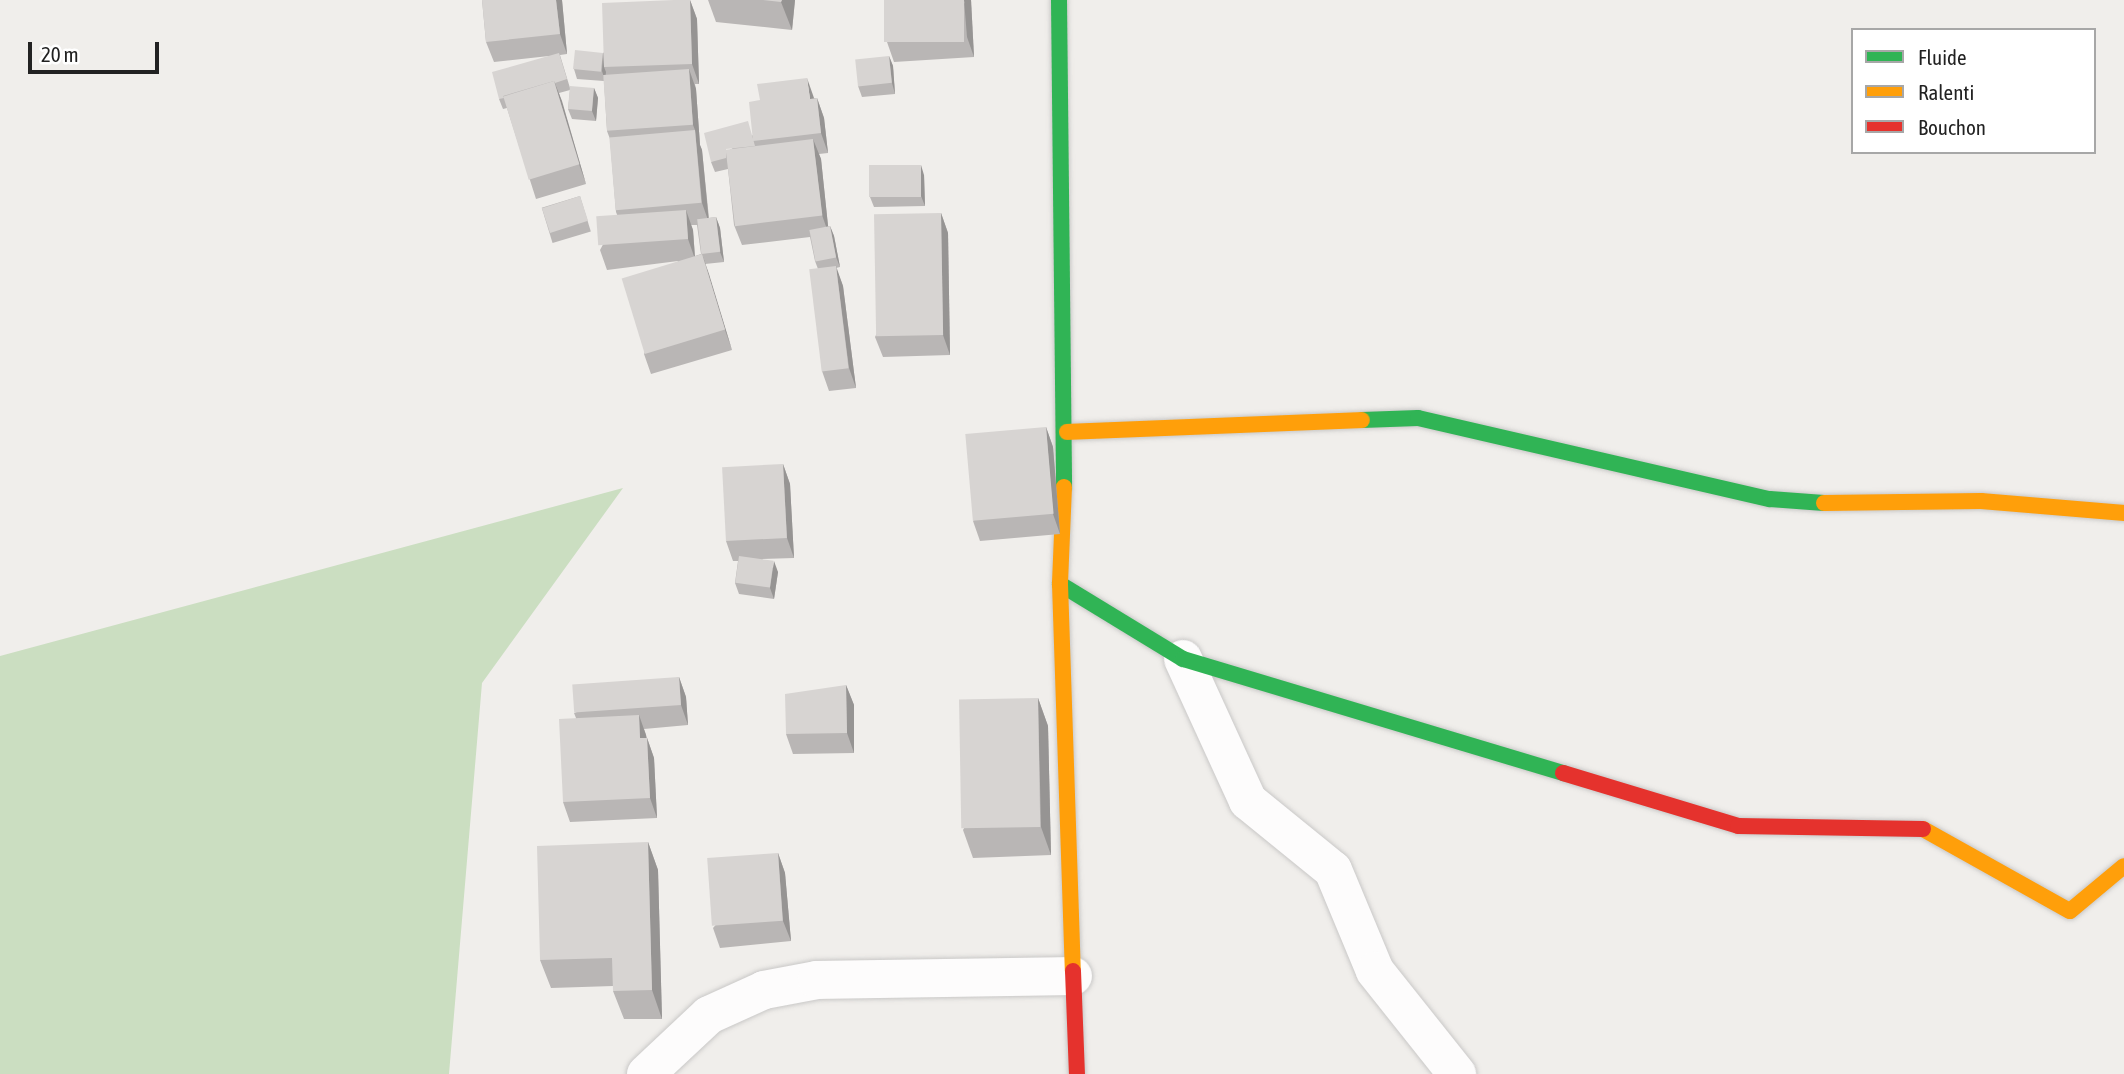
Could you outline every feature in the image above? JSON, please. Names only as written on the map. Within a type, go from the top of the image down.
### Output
[{"type":"street","points":[[1059,0],[1067,432],[1060,583],[1077,1074]]},
{"type":"street","points":[[1067,432],[1418,418],[1770,499],[1857,505],[1981,501],[2124,513]]},
{"type":"street","points":[[1060,583],[1183,659],[1738,826],[1920,827],[2070,911],[2124,866]]},
{"type":"street","points":[[1183,659],[1248,801],[1333,870],[1375,971],[1457,1074]]},
{"type":"street","points":[[646,1074],[709,1015],[764,990],[817,980],[1073,976]]},
{"type":"green space","points":[[623,488],[482,683],[449,1074],[0,1074],[0,656]]},
{"type":"building","points":[[482,0],[556,0],[560,34],[486,42]]},
{"type":"building","points":[[690,0],[692,64],[604,67],[602,3]]},
{"type":"building","points":[[884,0],[964,0],[964,42],[884,42]]},
{"type":"building","points":[[575,50],[603,53],[601,72],[573,69]]},
{"type":"building","points":[[559,53],[567,79],[499,99],[492,72]]},
{"type":"building","points":[[889,56],[892,83],[858,86],[855,60]]},
{"type":"building","points":[[689,69],[693,125],[607,131],[603,75]]},
{"type":"building","points":[[807,78],[810,99],[817,98],[821,133],[753,141],[749,102],[760,100],[757,84]]},
{"type":"building","points":[[554,81],[579,164],[529,180],[503,96]]},
{"type":"building","points":[[570,86],[594,88],[592,111],[568,109]]},
{"type":"building","points":[[748,121],[755,146],[726,149],[726,158],[711,162],[704,133]]},
{"type":"building","points":[[695,130],[701,203],[616,210],[609,137]]},
{"type":"building","points":[[813,139],[822,215],[735,226],[726,150]]},
{"type":"building","points":[[869,165],[921,165],[921,197],[869,197]]},
{"type":"building","points":[[580,196],[588,221],[550,233],[542,208]]},
{"type":"building","points":[[686,210],[688,239],[598,245],[596,216]]},
{"type":"building","points":[[941,213],[943,335],[876,336],[874,214]]},
{"type":"building","points":[[716,217],[720,252],[701,254],[697,219]]},
{"type":"building","points":[[830,226],[836,257],[815,261],[809,230]]},
{"type":"building","points":[[702,254],[725,330],[645,354],[622,279]]},
{"type":"building","points":[[836,266],[849,368],[822,372],[809,269]]},
{"type":"building","points":[[1046,427],[1054,514],[973,521],[965,434]]},
{"type":"building","points":[[783,464],[787,538],[726,541],[722,467]]},
{"type":"building","points":[[739,556],[774,561],[770,588],[735,583]]},
{"type":"building","points":[[679,677],[681,705],[574,712],[572,684]]},
{"type":"building","points":[[846,685],[847,733],[786,734],[785,694]]},
{"type":"building","points":[[1038,698],[1040,827],[961,828],[959,699]]},
{"type":"building","points":[[639,715],[640,738],[647,738],[650,798],[563,802],[559,719]]},
{"type":"building","points":[[648,842],[652,990],[613,991],[612,958],[540,960],[537,846]]},
{"type":"building","points":[[778,853],[783,921],[712,926],[707,858]]},
{"type":"traffic: fast","points":[[1059,0],[1064,487]]},
{"type":"traffic: fast","points":[[1362,420],[1418,418],[1770,499],[1824,503]]},
{"type":"traffic: fast","points":[[1060,584],[1183,659],[1563,773]]},
{"type":"traffic: slow","points":[[1067,432],[1362,420]]},
{"type":"traffic: slow","points":[[1064,487],[1060,584],[1073,971]]},
{"type":"traffic: slow","points":[[1824,503],[1981,501],[2124,513]]},
{"type":"traffic: slow","points":[[1923,829],[2070,911],[2124,866]]},
{"type":"traffic: jam","points":[[1563,773],[1738,826],[1923,829]]},
{"type":"traffic: jam","points":[[1073,971],[1077,1074]]}]
